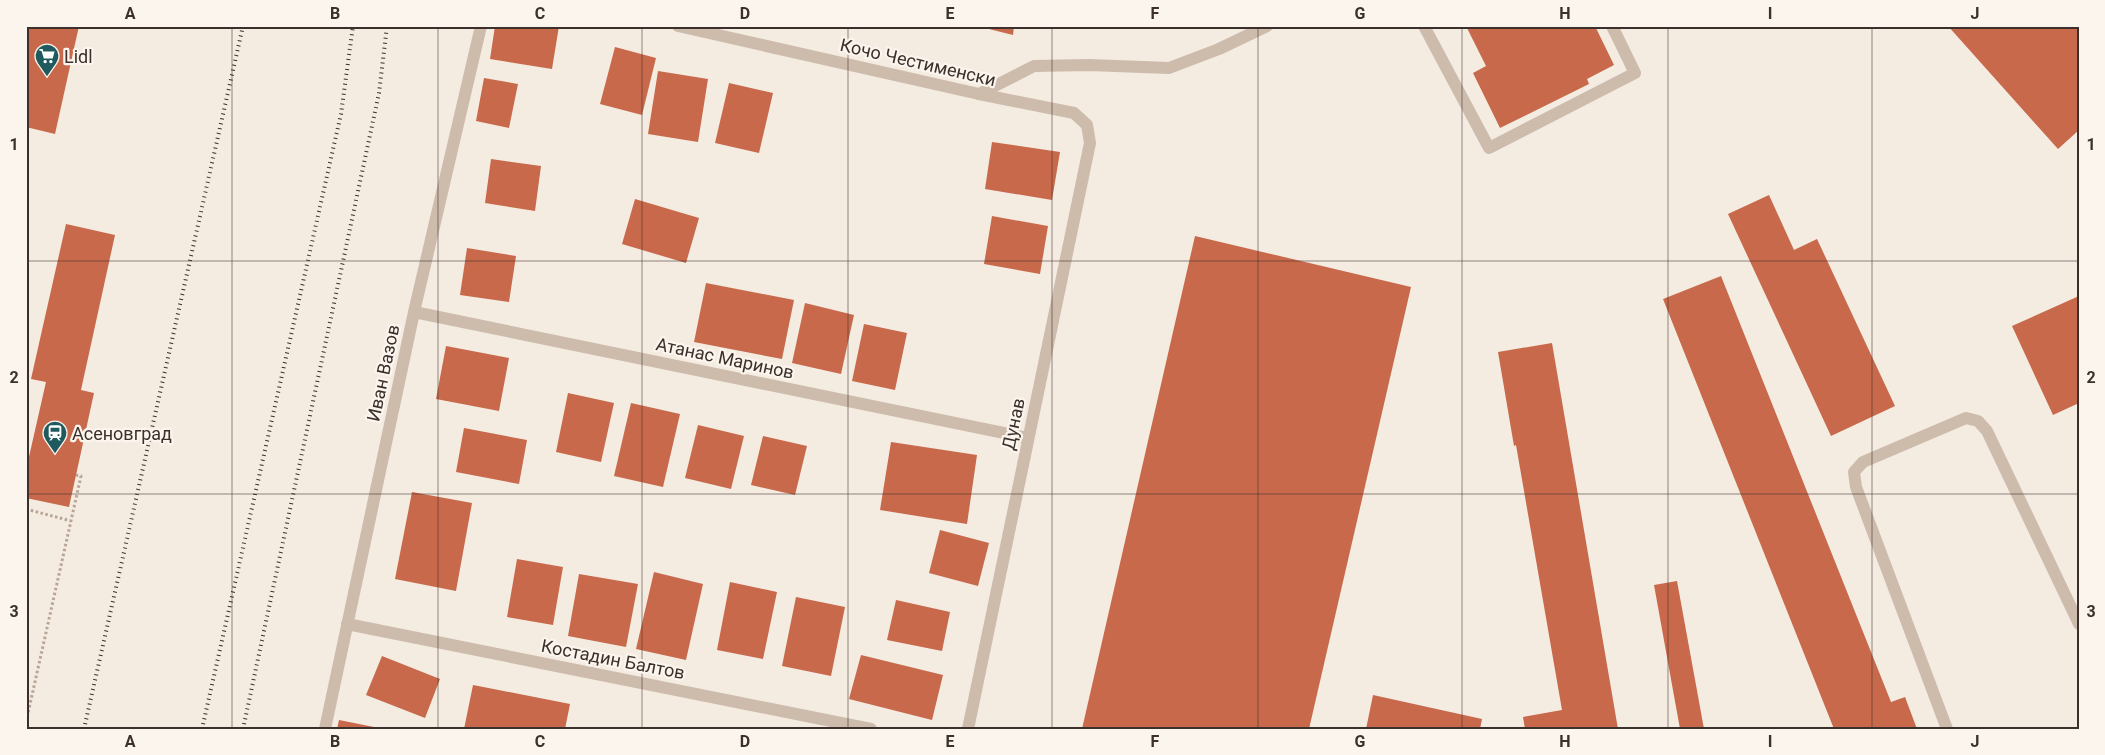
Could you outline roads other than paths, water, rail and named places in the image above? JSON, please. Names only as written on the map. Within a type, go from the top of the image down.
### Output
[{"type":"street","name":"Иван Вазов","points":[[325,729],[414,312],[481,26]]},
{"type":"street","name":"Кочо Честименски","points":[[678,26],[979,94],[1074,113],[1087,126]]},
{"type":"street","points":[[979,94],[1034,66],[1089,65],[1169,68],[1219,49],[1266,26]]},
{"type":"street","points":[[1424,26],[1489,148],[1635,73],[1612,26]]},
{"type":"street","name":"Дунав","points":[[968,729],[1090,143],[1087,126]]},
{"type":"street","name":"Атанас Маринов","points":[[414,312],[1028,438]]},
{"type":"street","points":[[1947,729],[1856,487],[1854,472],[1863,462],[1966,418],[1978,421],[1987,431],[2079,624]]},
{"type":"street","name":"Костадин Балтов","points":[[347,624],[871,729]]},
{"type":"railway","points":[[84,729],[243,26]]},
{"type":"railway","points":[[202,729],[341,114],[353,26]]},
{"type":"railway","points":[[243,729],[379,93],[387,26]]},
{"type":"place","name":"Lidl","points":[[47,77]]},
{"type":"place","name":"Асеновград","points":[[55,454]]}]
